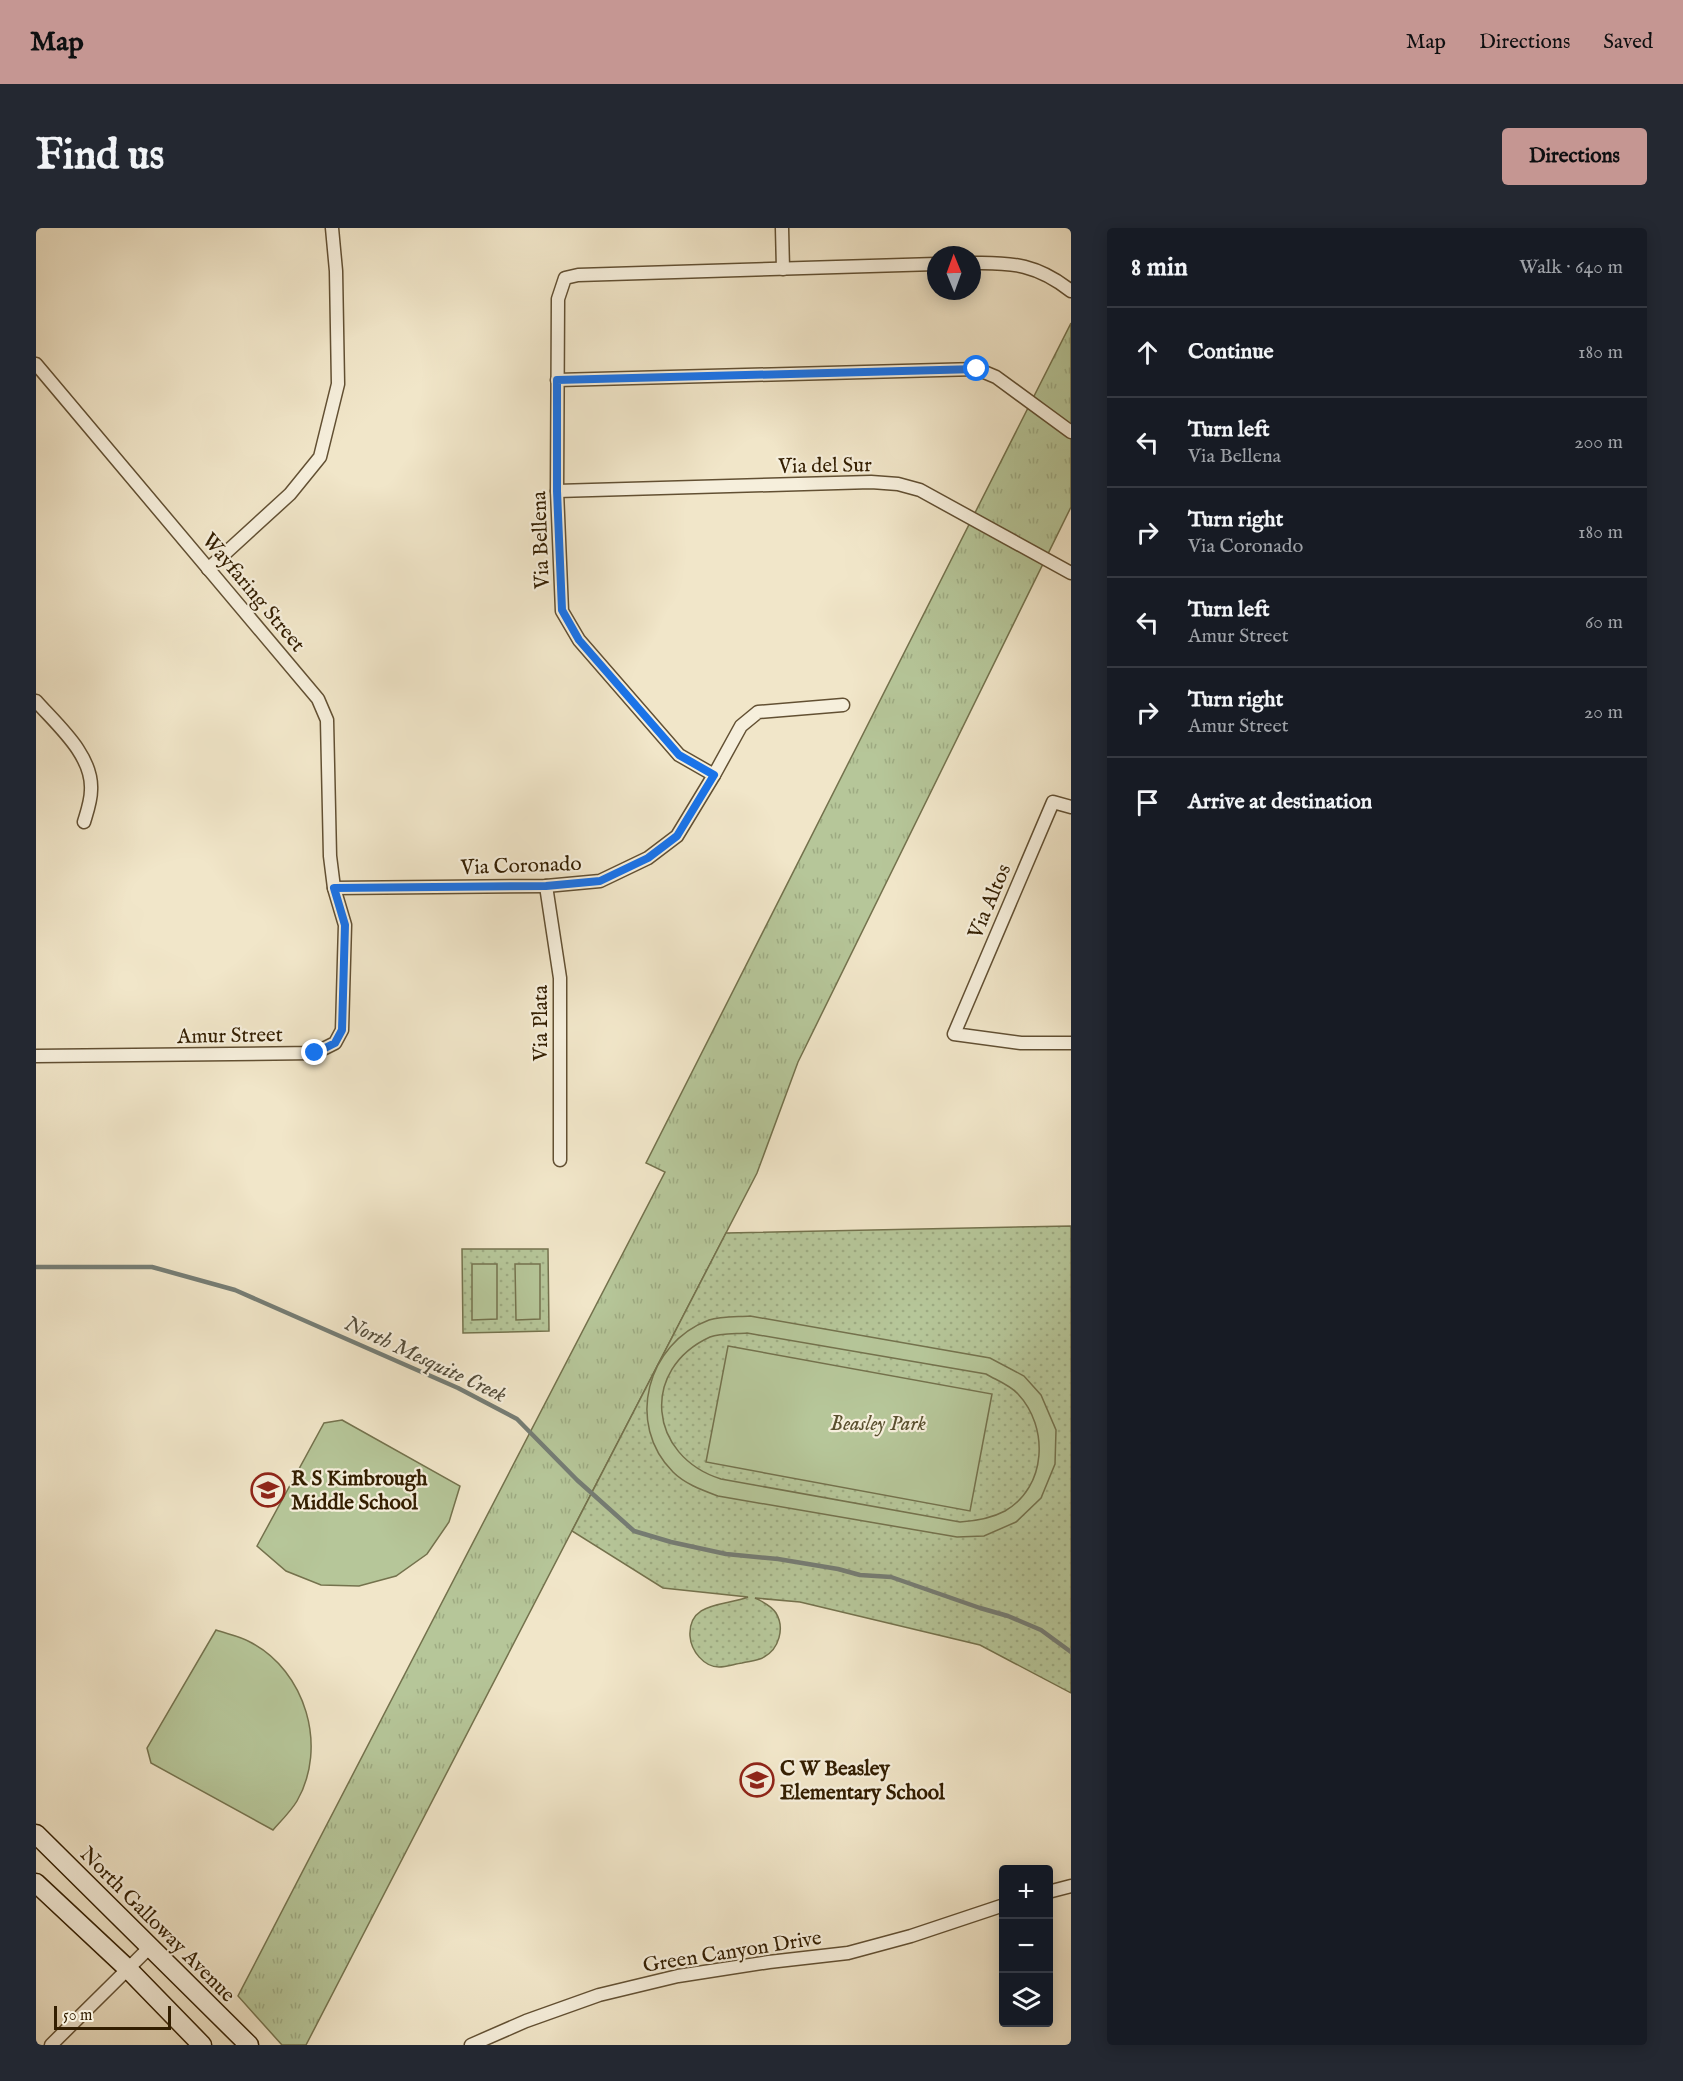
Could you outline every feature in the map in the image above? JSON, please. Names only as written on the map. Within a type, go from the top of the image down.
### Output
[{"type":"main road","name":"North Galloway Avenue","points":[[36,1834],[249,2045]]},
{"type":"main road","points":[[36,1883],[128,1969],[202,2045]]},
{"type":"street","points":[[208,568],[290,494],[320,457],[338,384],[336,271],[332,228]]},
{"type":"street","points":[[782,228],[783,269],[927,264]]},
{"type":"street","points":[[981,263],[1005,262],[1023,266],[1041,272],[1071,291]]},
{"type":"street","name":"Via Bellena","points":[[714,775],[679,755],[579,640],[562,610],[557,491],[558,299],[565,278],[578,275],[783,269]]},
{"type":"street","name":"Wayfaring Street","points":[[36,364],[318,699],[327,720],[330,856],[334,888]]},
{"type":"street","points":[[557,380],[977,369],[996,377],[1071,432]]},
{"type":"street","name":"Via del Sur","points":[[557,491],[871,482],[898,484],[920,490],[1071,573]]},
{"type":"street","points":[[36,701],[77,749],[87,766],[91,789],[84,822]]},
{"type":"street","name":"Via Coronado","points":[[334,888],[546,886],[600,881],[648,858],[677,836],[741,726],[758,711],[843,705]]},
{"type":"street","name":"Via Altos","points":[[1071,807],[1053,802],[954,1034],[1022,1043],[1071,1043]]},
{"type":"street","name":"Via Plata","points":[[546,886],[560,978],[560,1160]]},
{"type":"street","name":"Amur Street","points":[[36,1056],[315,1053],[335,1043],[342,1030],[345,925],[334,888]]},
{"type":"street","points":[[1053,1891],[1071,1886]]},
{"type":"street","name":"Green Canyon Drive","points":[[471,2045],[526,2021],[599,1995],[678,1976],[849,1953],[911,1936],[999,1907]]},
{"type":"street","points":[[51,2045],[151,1946]]},
{"type":"green space","points":[[1071,323],[1071,507],[798,1062],[757,1173],[306,2045],[282,2045],[238,1996],[665,1172],[646,1163]]},
{"type":"green space","name":"Beasley Park","points":[[1071,1226],[1071,1693],[980,1645],[800,1602],[755,1598],[774,1610],[779,1619],[780,1631],[777,1644],[759,1659],[725,1667],[713,1666],[699,1657],[691,1642],[691,1625],[695,1616],[710,1607],[748,1597],[663,1588],[572,1531],[726,1233]]},
{"type":"green space","points":[[462,1249],[548,1249],[549,1331],[463,1333]]},
{"type":"green space","points":[[472,1264],[497,1264],[497,1319],[472,1320]]},
{"type":"green space","points":[[515,1264],[540,1264],[540,1319],[516,1320]]},
{"type":"green space","points":[[750,1316],[990,1358],[1024,1376],[1041,1395],[1056,1430],[1055,1464],[1041,1498],[1016,1522],[984,1536],[957,1537],[718,1496],[683,1480],[673,1472],[658,1453],[650,1431],[647,1409],[650,1387],[658,1366],[670,1347],[688,1331],[709,1320]],"holes":[[[747,1333],[986,1374],[1015,1391],[1028,1408],[1039,1439],[1039,1456],[1036,1472],[1029,1487],[1019,1500],[999,1514],[972,1521],[960,1522],[721,1479],[697,1468],[679,1452],[667,1432],[662,1411],[663,1390],[672,1369],[687,1351],[710,1337],[723,1334]]]},
{"type":"green space","points":[[728,1346],[992,1394],[970,1511],[706,1462]]},
{"type":"green space","points":[[342,1420],[460,1486],[449,1522],[427,1554],[396,1576],[359,1586],[321,1585],[286,1571],[257,1546],[324,1423]]},
{"type":"green space","points":[[216,1630],[246,1640],[269,1655],[285,1671],[298,1691],[306,1712],[311,1735],[311,1757],[306,1780],[295,1805],[273,1830],[151,1763],[147,1748]]},
{"type":"waterway","name":"North Mesquite Creek","points":[[36,1267],[152,1267],[235,1290],[458,1388],[517,1419],[577,1480],[634,1531],[726,1554],[778,1559],[860,1575],[891,1577],[1008,1616],[1041,1630],[1071,1652]]},
{"type":"place","name":"R S Kimbrough Middle School","points":[[268,1490]]},
{"type":"place","name":"C W Beasley Elementary School","points":[[757,1780]]},
{"type":"route","points":[[315,1053],[335,1043],[342,1030],[345,925],[334,888],[546,886],[600,881],[648,858],[677,836],[714,775],[679,755],[579,640],[562,610],[557,491],[557,380],[977,369]]}]
